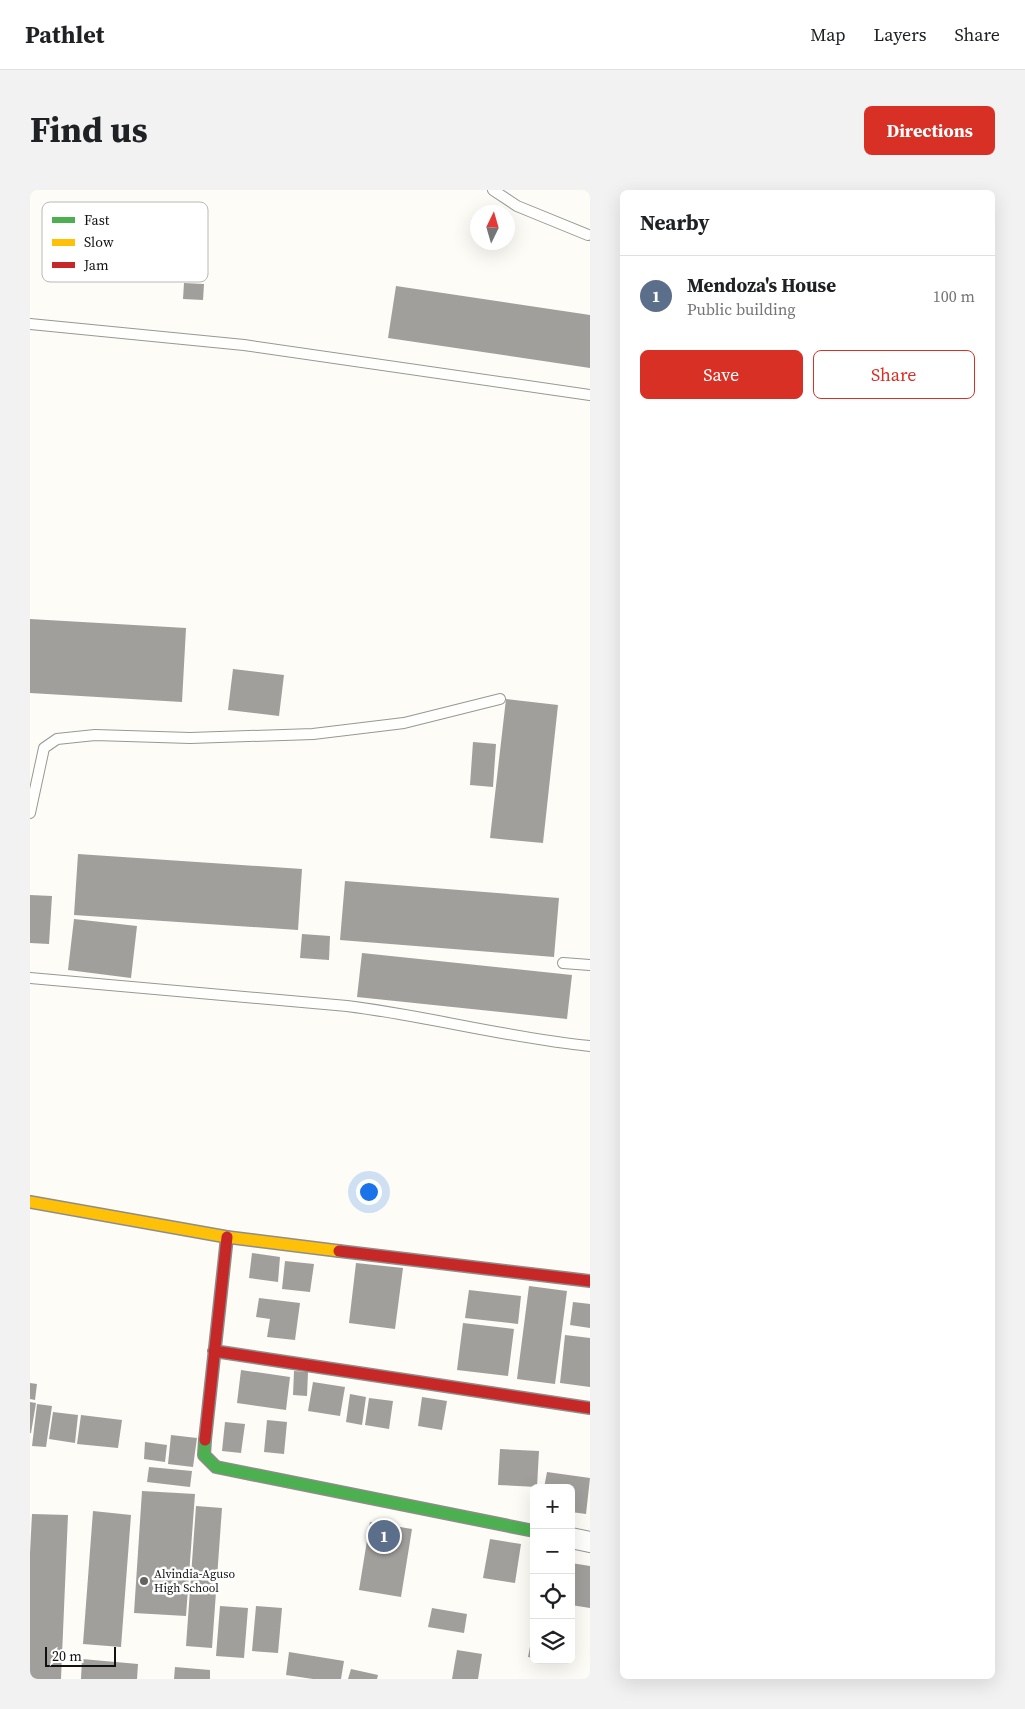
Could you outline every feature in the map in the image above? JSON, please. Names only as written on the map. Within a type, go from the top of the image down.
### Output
[{"type":"street","points":[[30,1202],[227,1237],[590,1281]]},
{"type":"street","points":[[227,1237],[204,1455],[216,1466],[242,1474],[530,1530]]},
{"type":"street","points":[[214,1351],[590,1408]]},
{"type":"street","points":[[575,1539],[590,1542]]},
{"type":"lane","points":[[493,190],[517,206],[588,235]]},
{"type":"lane","points":[[30,324],[244,345],[590,395]]},
{"type":"lane","points":[[30,812],[44,748],[57,739],[95,735],[190,738],[313,734],[404,723],[500,699]]},
{"type":"lane","points":[[563,963],[590,965]]},
{"type":"lane","points":[[30,978],[356,1007],[590,1046]]},
{"type":"building","points":[[184,283],[204,284],[203,300],[183,299]]},
{"type":"building","points":[[396,286],[590,315],[590,368],[388,338]]},
{"type":"building","points":[[30,619],[186,628],[182,702],[30,693]]},
{"type":"building","points":[[233,669],[284,675],[279,716],[228,710]]},
{"type":"building","points":[[506,699],[558,705],[543,843],[490,838]]},
{"type":"building","points":[[473,742],[496,744],[493,787],[470,785]]},
{"type":"building","points":[[78,854],[302,869],[298,930],[74,915]]},
{"type":"building","points":[[345,881],[559,898],[554,957],[340,940]]},
{"type":"building","points":[[30,895],[52,896],[49,944],[30,943]]},
{"type":"building","points":[[74,919],[137,926],[131,978],[68,970]]},
{"type":"building","points":[[302,934],[330,936],[329,960],[300,958]]},
{"type":"building","points":[[362,953],[572,975],[567,1019],[357,997]]},
{"type":"building","points":[[252,1253],[280,1257],[278,1282],[249,1278]]},
{"type":"building","points":[[285,1261],[314,1264],[310,1292],[282,1289]]},
{"type":"building","points":[[356,1263],[403,1268],[395,1329],[349,1323]]},
{"type":"building","points":[[529,1286],[567,1291],[555,1384],[517,1379]]},
{"type":"building","points":[[469,1290],[521,1296],[518,1324],[465,1318]]},
{"type":"building","points":[[259,1298],[300,1303],[295,1340],[267,1337],[270,1319],[256,1317]]},
{"type":"building","points":[[573,1302],[590,1304],[590,1328],[570,1325]]},
{"type":"building","points":[[463,1323],[514,1329],[508,1376],[457,1370]]},
{"type":"building","points":[[565,1335],[590,1338],[590,1387],[560,1383]]},
{"type":"building","points":[[241,1370],[290,1377],[286,1410],[237,1403]]},
{"type":"building","points":[[294,1371],[308,1372],[307,1396],[293,1395]]},
{"type":"building","points":[[313,1382],[345,1387],[340,1416],[308,1411]]},
{"type":"building","points":[[30,1383],[37,1384],[35,1400],[30,1399]]},
{"type":"building","points":[[350,1394],[366,1397],[362,1425],[346,1422]]},
{"type":"building","points":[[422,1397],[447,1401],[442,1430],[418,1426]]},
{"type":"building","points":[[369,1398],[393,1401],[389,1429],[365,1425]]},
{"type":"building","points":[[30,1402],[36,1403],[31,1433],[30,1433]]},
{"type":"building","points":[[37,1404],[52,1406],[46,1447],[32,1446]]},
{"type":"building","points":[[53,1412],[78,1415],[75,1443],[49,1439]]},
{"type":"building","points":[[81,1415],[122,1420],[118,1448],[77,1444]]},
{"type":"building","points":[[267,1420],[287,1422],[284,1454],[264,1452]]},
{"type":"building","points":[[225,1422],[245,1424],[241,1453],[222,1451]]},
{"type":"building","points":[[171,1435],[197,1438],[193,1467],[168,1464]]},
{"type":"building","points":[[145,1442],[167,1445],[165,1462],[144,1459]]},
{"type":"building","points":[[500,1449],[539,1451],[537,1484],[530,1484],[530,1487],[498,1485]]},
{"type":"building","points":[[149,1467],[192,1471],[190,1487],[147,1482]]},
{"type":"building","points":[[547,1472],[590,1478],[586,1514],[575,1513],[575,1484],[545,1484]]},
{"type":"building","points":[[142,1491],[195,1494],[186,1616],[134,1613]]},
{"type":"building","points":[[196,1506],[222,1508],[212,1648],[186,1646]]},
{"type":"building","points":[[93,1511],[131,1515],[121,1647],[83,1644]]},
{"type":"building","points":[[32,1514],[68,1515],[61,1679],[30,1679],[30,1553]]},
{"type":"building","points":[[370,1522],[412,1529],[401,1597],[359,1590]]},
{"type":"building","points":[[490,1539],[521,1544],[515,1583],[483,1578]]},
{"type":"building","points":[[575,1564],[590,1566],[590,1608],[575,1606]]},
{"type":"building","points":[[220,1606],[248,1608],[244,1658],[216,1656]]},
{"type":"building","points":[[256,1606],[282,1608],[278,1653],[252,1651]]},
{"type":"building","points":[[432,1608],[467,1614],[464,1633],[428,1627]]},
{"type":"building","points":[[457,1650],[482,1654],[478,1679],[452,1679]]},
{"type":"building","points":[[289,1652],[344,1661],[341,1679],[313,1679],[286,1675]]},
{"type":"building","points":[[82,1659],[138,1664],[137,1679],[81,1679]]},
{"type":"building","points":[[175,1667],[210,1670],[210,1679],[174,1679]]},
{"type":"building","points":[[351,1669],[378,1675],[377,1679],[348,1679]]},
{"type":"traffic: fast","points":[[205,1440],[204,1455],[216,1467],[530,1530]]},
{"type":"traffic: slow","points":[[30,1202],[227,1237],[339,1251]]},
{"type":"traffic: jam","points":[[205,1440],[227,1237]]},
{"type":"traffic: jam","points":[[339,1251],[590,1281]]},
{"type":"traffic: jam","points":[[214,1351],[590,1408]]},
{"type":"place","name":"Mendoza's House","points":[[384,1536]]},
{"type":"place","name":"Alvindia-Aguso High School","points":[[144,1581]]}]
